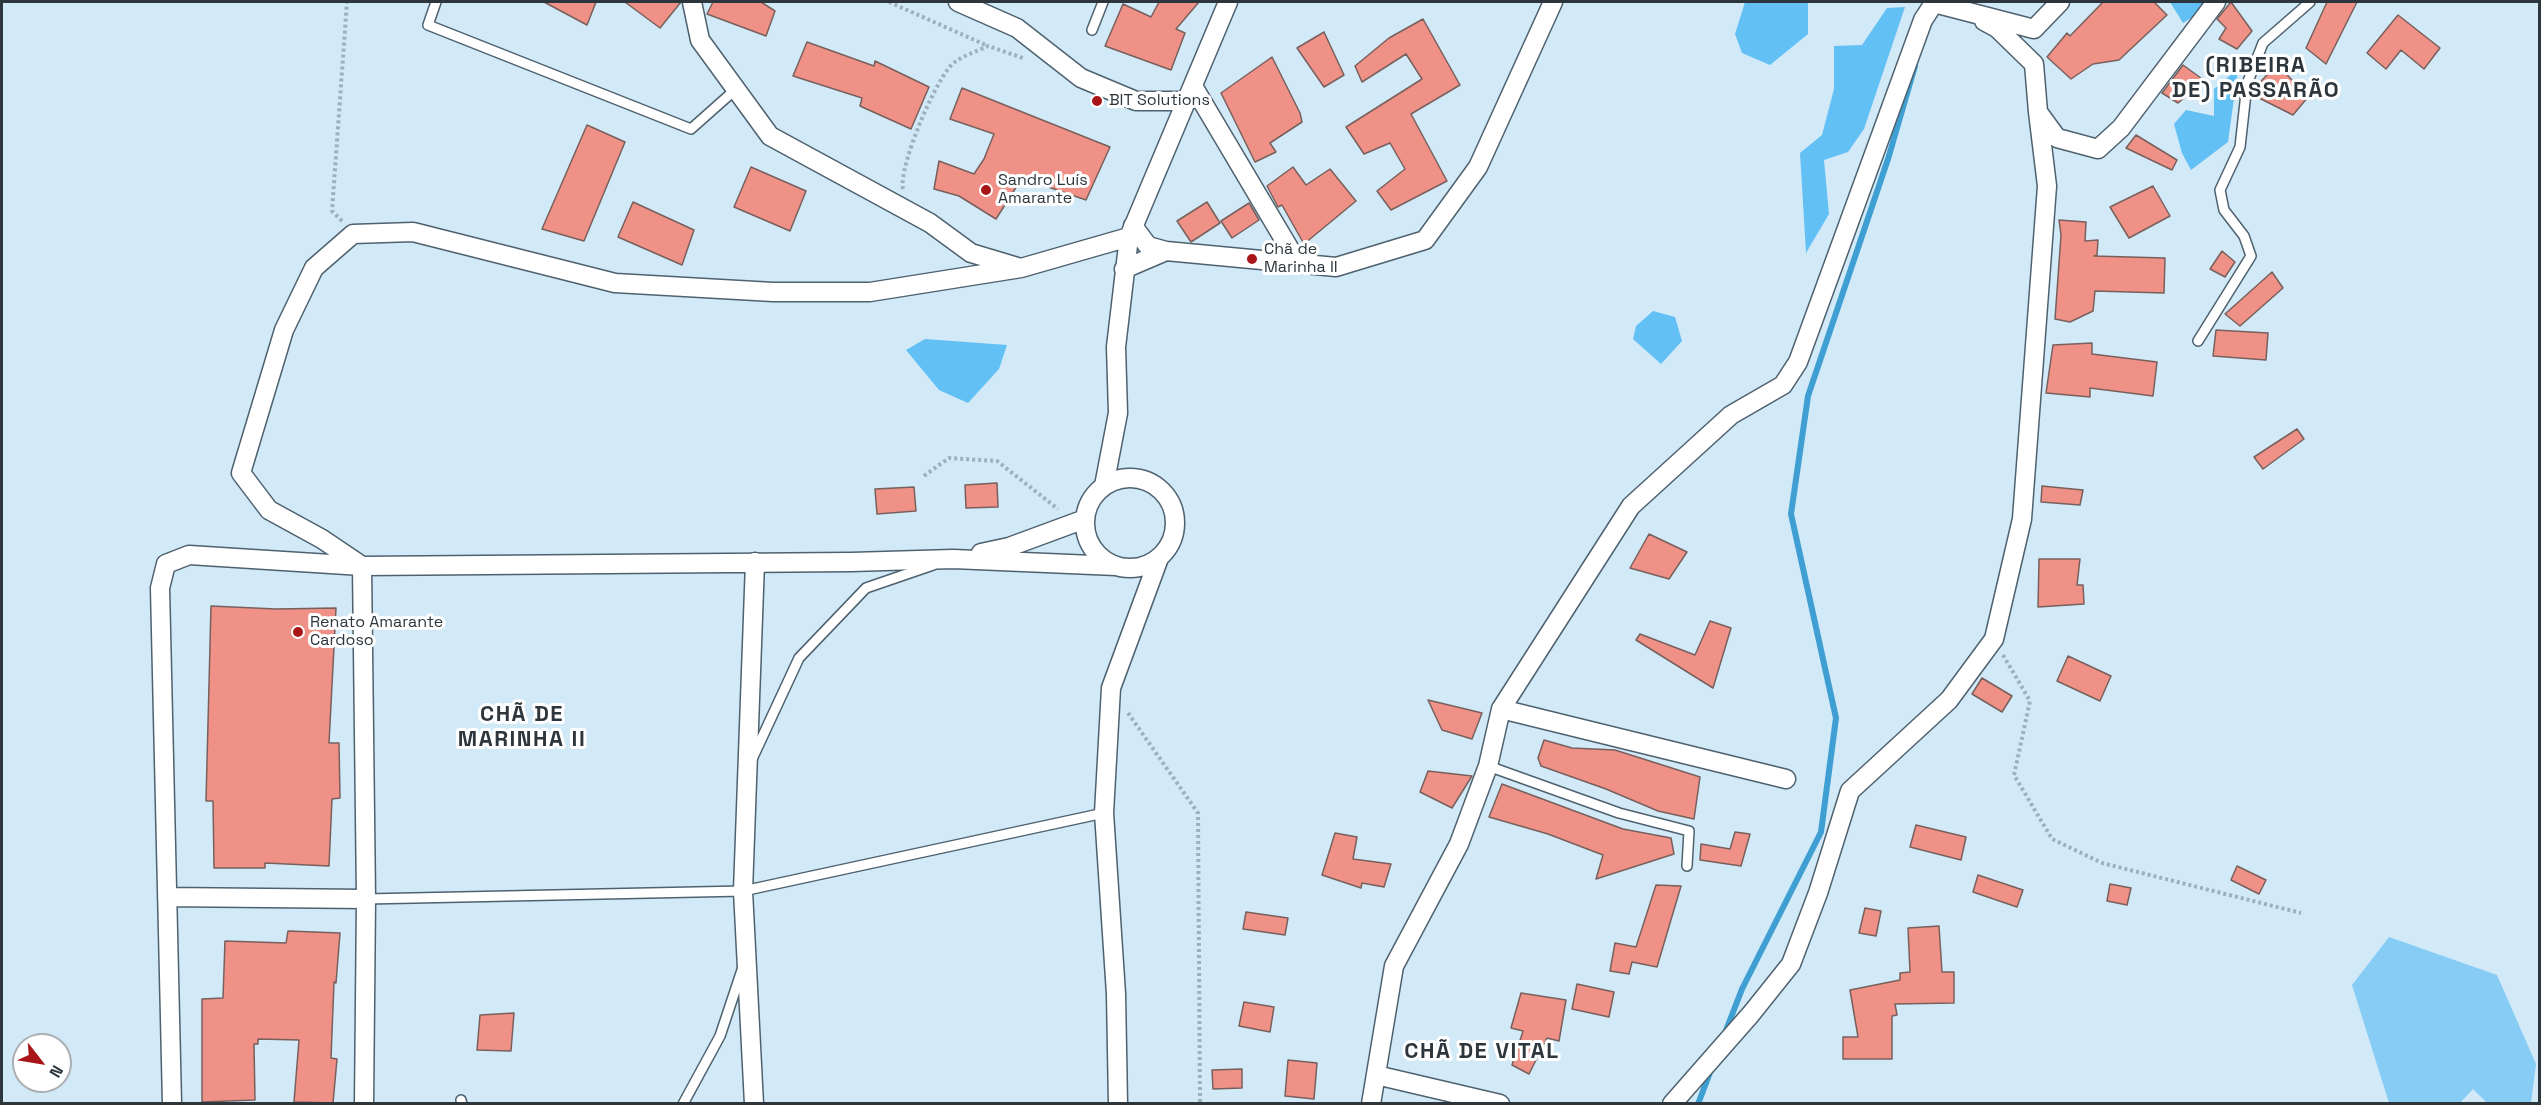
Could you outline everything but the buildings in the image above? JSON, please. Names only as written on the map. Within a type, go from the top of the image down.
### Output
[{"type":"street","points":[[692,2],[700,40],[770,136],[930,223],[971,253],[1021,268]]},
{"type":"street","points":[[958,2],[1017,28],[1081,78],[1136,101],[1190,93]]},
{"type":"street","points":[[1104,486],[1118,413],[1116,347],[1124,269],[1131,232],[1228,2]]},
{"type":"street","points":[[1131,232],[1148,246],[1166,251],[1336,267],[1425,240],[1478,167],[1553,2]]},
{"type":"street","points":[[1371,1104],[1394,966],[1459,844],[1488,766],[1501,709],[1631,506],[1731,415],[1783,386],[1798,362],[1923,20],[1934,3],[2034,28],[2060,2]]},
{"type":"street","points":[[2038,112],[2057,138],[2098,149],[2121,128],[2216,2]]},
{"type":"street","points":[[1672,1104],[1751,1014],[1791,963],[1818,893],[1850,791],[1950,700],[1994,639],[2022,519],[2047,186],[2034,64],[1997,28],[1967,12]]},
{"type":"street","points":[[1190,93],[1298,263]]},
{"type":"street","points":[[362,566],[322,539],[269,510],[241,473],[284,330],[314,268],[353,234],[413,232],[615,284],[773,292],[870,292],[1021,268],[1131,232]]},
{"type":"street","points":[[1124,269],[1166,251]]},
{"type":"street","points":[[172,1104],[160,588],[166,564],[189,555],[362,566],[851,562],[952,559],[1131,569],[1146,566],[1159,558],[1170,545],[1176,528],[1175,510],[1167,495],[1153,483],[1137,477],[1120,478],[1104,486],[1094,495],[1080,520],[1009,547],[952,559]]},
{"type":"street","points":[[1080,520],[1092,548],[1102,559],[1116,567]]},
{"type":"street","points":[[1118,1104],[1116,994],[1104,813],[1111,687],[1159,558]]},
{"type":"street","points":[[754,1104],[743,891],[755,562]]},
{"type":"street","points":[[362,566],[366,899],[364,1104]]},
{"type":"street","points":[[1501,709],[1786,779]]},
{"type":"street","points":[[167,897],[366,899]]},
{"type":"street","points":[[1376,1075],[1500,1104]]},
{"type":"lane","points":[[436,2],[428,25],[691,129],[736,89]]},
{"type":"lane","points":[[1092,30],[1103,2]]},
{"type":"lane","points":[[2198,341],[2251,255],[2244,236],[2224,210],[2220,190],[2240,147],[2247,84],[2263,43],[2310,2]]},
{"type":"lane","points":[[747,769],[800,658],[866,588],[952,559]]},
{"type":"lane","points":[[1488,766],[1619,813],[1689,831],[1687,866]]},
{"type":"lane","points":[[366,899],[743,891],[1104,813]]},
{"type":"lane","points":[[683,1104],[720,1036],[747,954]]},
{"type":"path","points":[[347,2],[332,211],[353,234]]},
{"type":"path","points":[[889,2],[988,46],[1030,60]]},
{"type":"path","points":[[908,211],[902,184],[908,150],[930,103],[953,63],[988,46]]},
{"type":"path","points":[[924,476],[948,458],[997,461],[1080,520]]},
{"type":"path","points":[[1994,639],[2030,701],[2014,775],[2052,839],[2102,863],[2301,913]]},
{"type":"path","points":[[1111,687],[1198,813],[1200,1104]]},
{"type":"shaded area","points":[[1745,2],[1808,2],[1808,34],[1770,65],[1742,53],[1735,34]]},
{"type":"shaded area","points":[[2170,2],[2207,2],[2205,9],[2183,23]]},
{"type":"shaded area","points":[[1905,7],[1864,129],[1848,152],[1824,160],[1829,214],[1806,253],[1800,153],[1822,135],[1834,89],[1834,46],[1862,45],[1887,8]]},
{"type":"shaded area","points":[[2238,69],[2228,142],[2191,170],[2182,153],[2174,124],[2186,110],[2214,116],[2214,89]]},
{"type":"shaded area","points":[[1653,311],[1675,317],[1682,341],[1661,364],[1633,339],[1636,326]]},
{"type":"shaded area","points":[[925,339],[1007,345],[999,369],[968,403],[939,390],[906,350]]},
{"type":"shaded area","points":[[2389,937],[2497,975],[2536,1064],[2531,1103],[2487,1103],[2473,1089],[2460,1103],[2389,1103],[2352,985]]},
{"type":"waterway","points":[[1725,1033],[1742,989],[1821,832],[1836,718],[1791,514],[1808,396],[1888,159],[1915,66]]},
{"type":"waterway","points":[[1698,1104],[1711,1070]]},
{"type":"place","name":"BIT Solutions","points":[[1097,101]]},
{"type":"place","name":"Sandro Luís Amarante","points":[[986,190]]},
{"type":"place","name":"Chã de Marinha II","points":[[1252,259]]},
{"type":"place","name":"Renato Amarante Cardoso","points":[[298,632]]},
{"type":"district","name":"(RIBEIRA DE) PASSARÃO","points":[[2256,78]]},
{"type":"district","name":"CHÃ DE MARINHA II","points":[[522,728]]},
{"type":"district","name":"CHÃ DE VITAL","points":[[1482,1052]]}]
